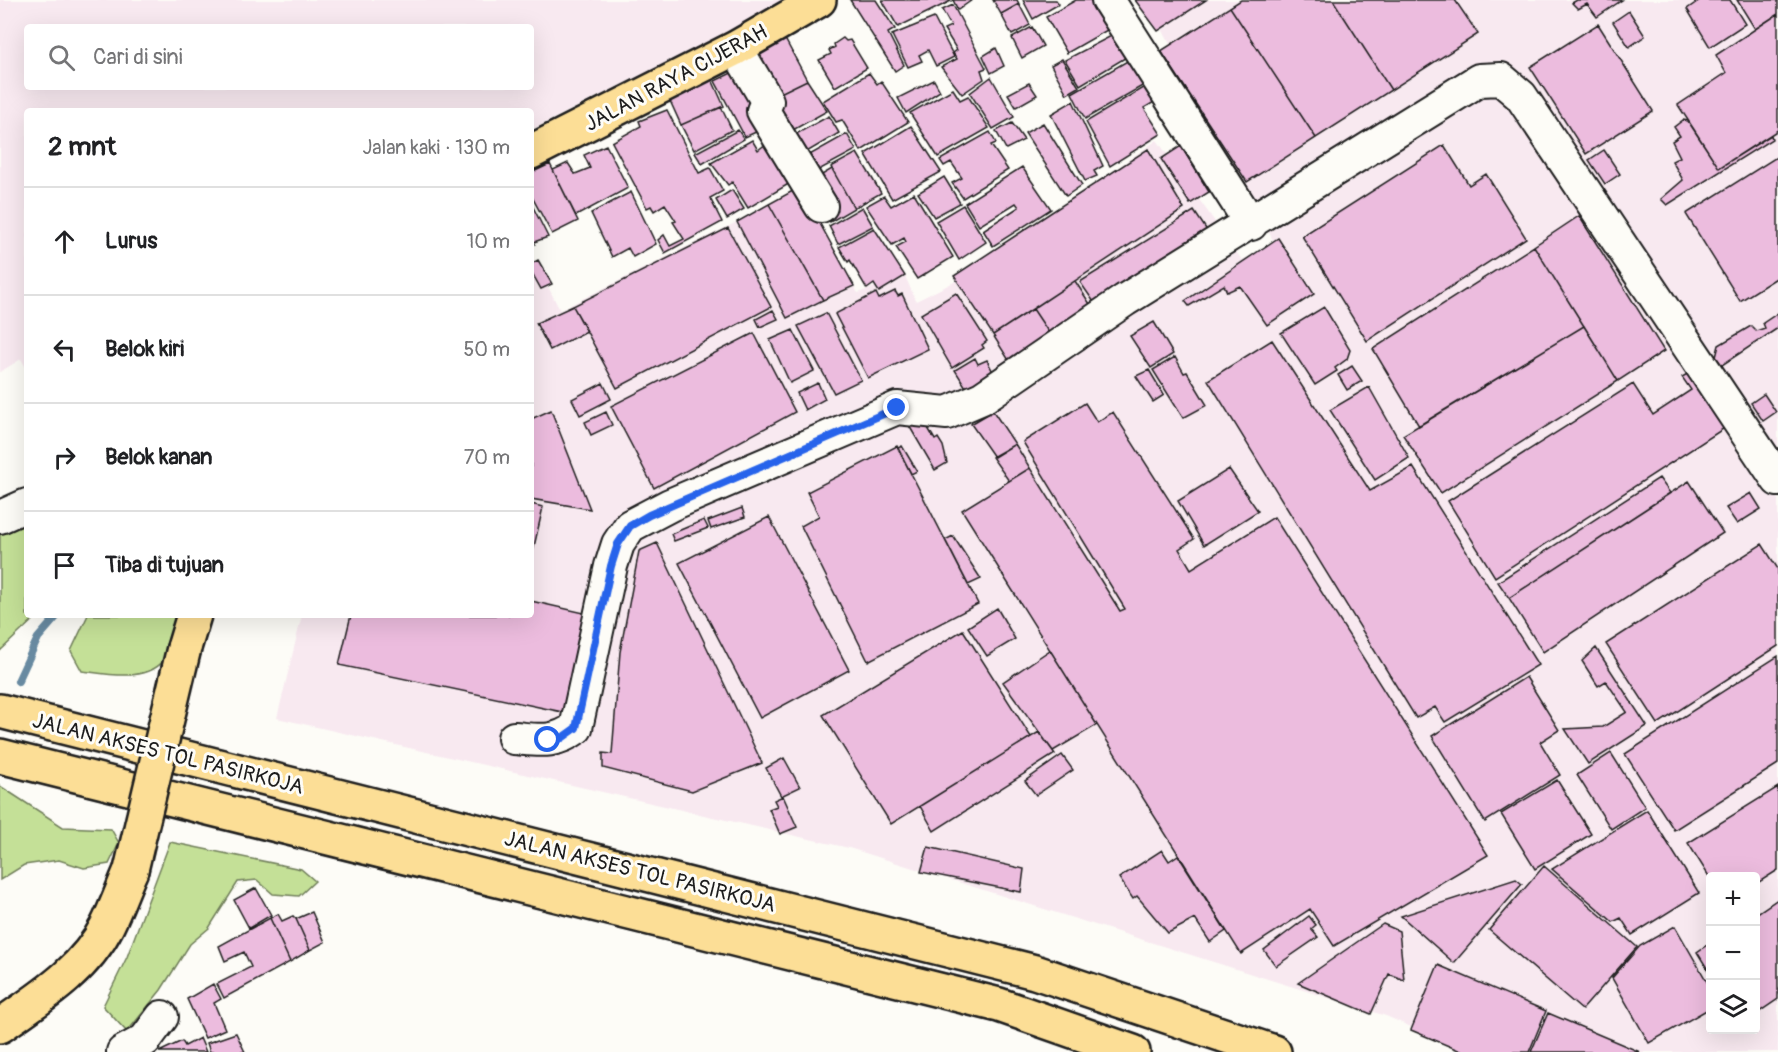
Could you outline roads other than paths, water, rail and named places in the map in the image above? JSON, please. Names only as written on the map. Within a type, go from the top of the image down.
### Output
[{"type":"main road","name":"JALAN RAYA CIJERAH","points":[[534,150],[736,48],[819,0]]},
{"type":"main road","points":[[0,1026],[63,982],[84,959],[107,927],[130,870],[193,618]]},
{"type":"main road","name":"JALAN AKSES TOL PASIRKOJA","points":[[0,711],[1035,972],[1274,1052]]},
{"type":"main road","name":"JALAN AKSES TOL PASIRKOJA","points":[[0,756],[999,1005],[1133,1052]]},
{"type":"street","points":[[1108,0],[1251,224]]},
{"type":"street","points":[[736,48],[767,101],[763,111],[821,206]]},
{"type":"street","points":[[513,738],[548,740],[562,738],[576,728],[611,566],[618,544],[630,526],[670,505],[897,408],[947,413],[969,405],[1125,300],[1251,224],[1433,106],[1479,80],[1501,79],[1521,96],[1534,113],[1778,480]]},
{"type":"street","points":[[0,517],[24,506]]},
{"type":"street","points":[[123,1052],[145,1040],[162,1017]]},
{"type":"waterway","points":[[18,681],[38,638],[55,618]]}]
